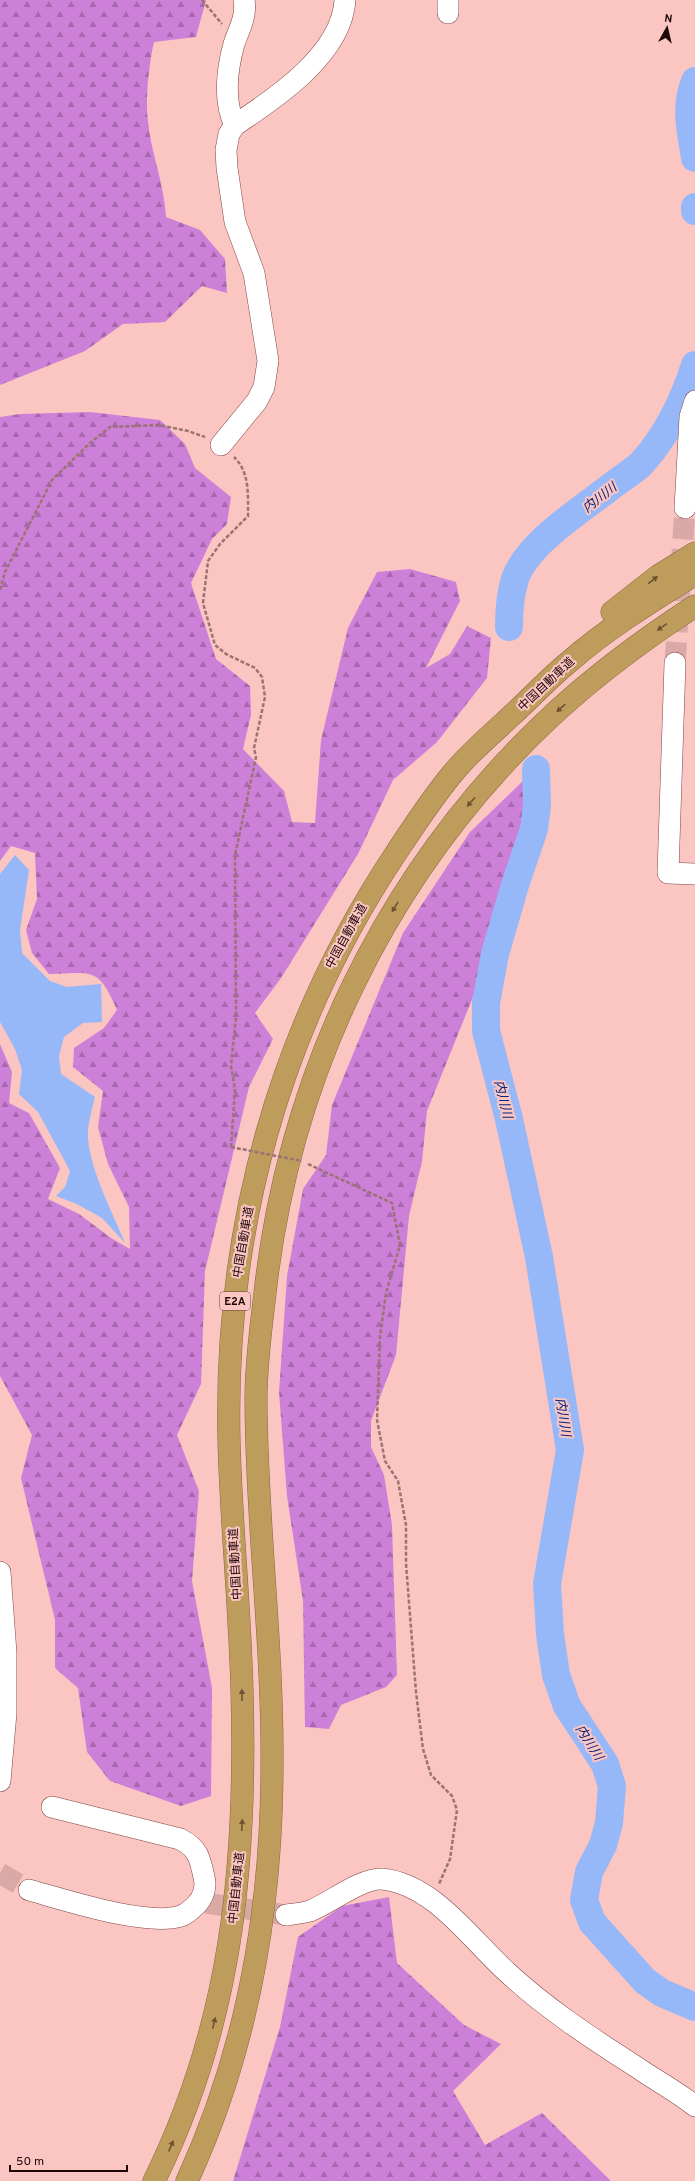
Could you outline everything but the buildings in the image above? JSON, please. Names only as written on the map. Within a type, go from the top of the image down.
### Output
[{"type":"highway","points":[[473,751],[570,645],[658,576],[695,554]]},
{"type":"highway","name":"中国自動車道","points":[[154,2181],[182,2119],[211,2036],[229,1951],[241,1852],[243,1796],[242,1688],[229,1439],[229,1389],[237,1271],[259,1158],[274,1102],[305,1021],[353,920],[423,812],[454,772],[473,751],[569,661],[621,621],[695,574]]},
{"type":"highway","name":"E2A","points":[[187,2181],[208,2132],[238,2045],[258,1954],[264,1906],[268,1860],[272,1766],[270,1676],[261,1532],[256,1391],[259,1346],[269,1252],[277,1206],[300,1116],[333,1025],[374,944],[398,903],[450,825],[508,759],[574,696],[616,661],[695,606]]},
{"type":"street","points":[[235,125],[230,116],[228,105],[228,78],[233,49],[244,17],[244,0]]},
{"type":"street","points":[[221,445],[257,401],[264,387],[268,361],[254,273],[235,222],[227,168],[226,150],[229,134],[235,125],[296,80],[326,50],[340,26],[345,0]]},
{"type":"street","points":[[685,508],[690,417],[695,401]]},
{"type":"street","points":[[675,663],[668,873],[695,874]]},
{"type":"street","points":[[0,1572],[6,1653],[6,1713],[0,1781]]},
{"type":"street","points":[[29,1890],[140,1918],[161,1919],[182,1916],[203,1902],[206,1883],[200,1858],[191,1844],[180,1839],[52,1807]]},
{"type":"street","points":[[286,1915],[310,1911],[365,1883],[380,1879],[406,1885],[429,1898],[474,1938],[508,1973],[543,2002],[695,2106]]},
{"type":"path","points":[[202,0],[222,24],[221,32]]},
{"type":"path","points":[[0,590],[5,572],[52,480],[90,443],[110,427],[159,425],[188,431],[221,445],[239,462],[246,480],[248,516],[220,544],[208,561],[203,603],[215,645],[226,654],[255,668],[262,677],[265,696],[254,748],[256,757],[235,855],[236,1016],[231,1066],[235,1090],[231,1147],[302,1161],[392,1203],[398,1227],[400,1245],[386,1293],[380,1337],[377,1420],[385,1461],[398,1481],[406,1525],[406,1564],[416,1692],[423,1749],[431,1775],[452,1796],[458,1810],[450,1858],[439,1886],[429,1898]]},
{"type":"green space","points":[[0,0],[206,0],[196,37],[154,42],[148,82],[147,112],[152,145],[163,192],[166,217],[200,230],[225,259],[227,293],[202,286],[165,322],[123,324],[85,351],[0,385]]},
{"type":"green space","points":[[90,412],[160,420],[185,444],[195,468],[231,497],[227,524],[212,539],[191,583],[216,659],[250,686],[251,715],[243,749],[284,791],[292,822],[315,823],[321,740],[348,628],[377,572],[410,569],[456,582],[460,601],[426,668],[450,654],[467,626],[491,638],[487,678],[437,742],[393,780],[358,854],[281,978],[255,1013],[273,1039],[249,1087],[205,1271],[201,1384],[177,1435],[199,1491],[192,1581],[212,1688],[211,1796],[181,1806],[110,1781],[87,1752],[78,1688],[55,1668],[55,1620],[21,1478],[32,1435],[0,1376],[0,1044],[12,1072],[9,1103],[29,1113],[60,1168],[48,1199],[79,1214],[111,1238],[130,1249],[129,1207],[108,1164],[98,1127],[103,1091],[73,1067],[74,1048],[104,1028],[117,1010],[105,986],[99,979],[85,973],[49,974],[32,953],[26,930],[37,899],[35,853],[11,846],[0,861],[0,417],[20,414]]},
{"type":"green space","points":[[524,780],[531,801],[518,848],[477,987],[427,1111],[422,1161],[409,1216],[396,1355],[371,1421],[371,1447],[384,1475],[392,1525],[397,1675],[386,1687],[341,1705],[329,1729],[305,1727],[303,1601],[287,1496],[279,1392],[287,1276],[303,1189],[326,1155],[332,1105],[403,933],[470,832]]},
{"type":"green space","points":[[389,1897],[397,1963],[464,2025],[501,2044],[453,2091],[485,2145],[542,2113],[611,2181],[233,2181],[280,2027],[298,1937],[342,1906]]},
{"type":"water","points":[[15,855],[29,870],[20,930],[22,953],[50,981],[67,987],[101,984],[102,1022],[83,1023],[64,1037],[59,1056],[61,1074],[95,1097],[88,1129],[90,1152],[98,1179],[125,1243],[102,1218],[77,1204],[56,1196],[65,1187],[70,1171],[38,1112],[19,1094],[22,1070],[15,1049],[0,1022],[0,874]]},
{"type":"waterway","name":"内川川","points":[[695,81],[689,110],[690,129],[695,158]]},
{"type":"waterway","name":"内川川","points":[[509,627],[512,591],[515,579],[521,566],[531,552],[572,515],[632,472],[642,463],[659,441],[674,417],[686,391],[695,365]]},
{"type":"waterway","name":"内川川","points":[[536,769],[537,806],[534,829],[515,885],[495,954],[486,1003],[486,1031],[509,1119],[539,1257],[570,1450],[547,1584],[550,1634],[556,1675],[567,1706],[605,1764],[612,1786],[609,1823],[603,1845],[589,1872],[584,1900],[592,1922],[645,1981],[662,1993],[695,2007]]},
{"type":"tunnel","points":[[675,663],[685,508]]},
{"type":"tunnel","points":[[0,1873],[29,1890]]},
{"type":"tunnel","points":[[206,1903],[286,1915]]}]
